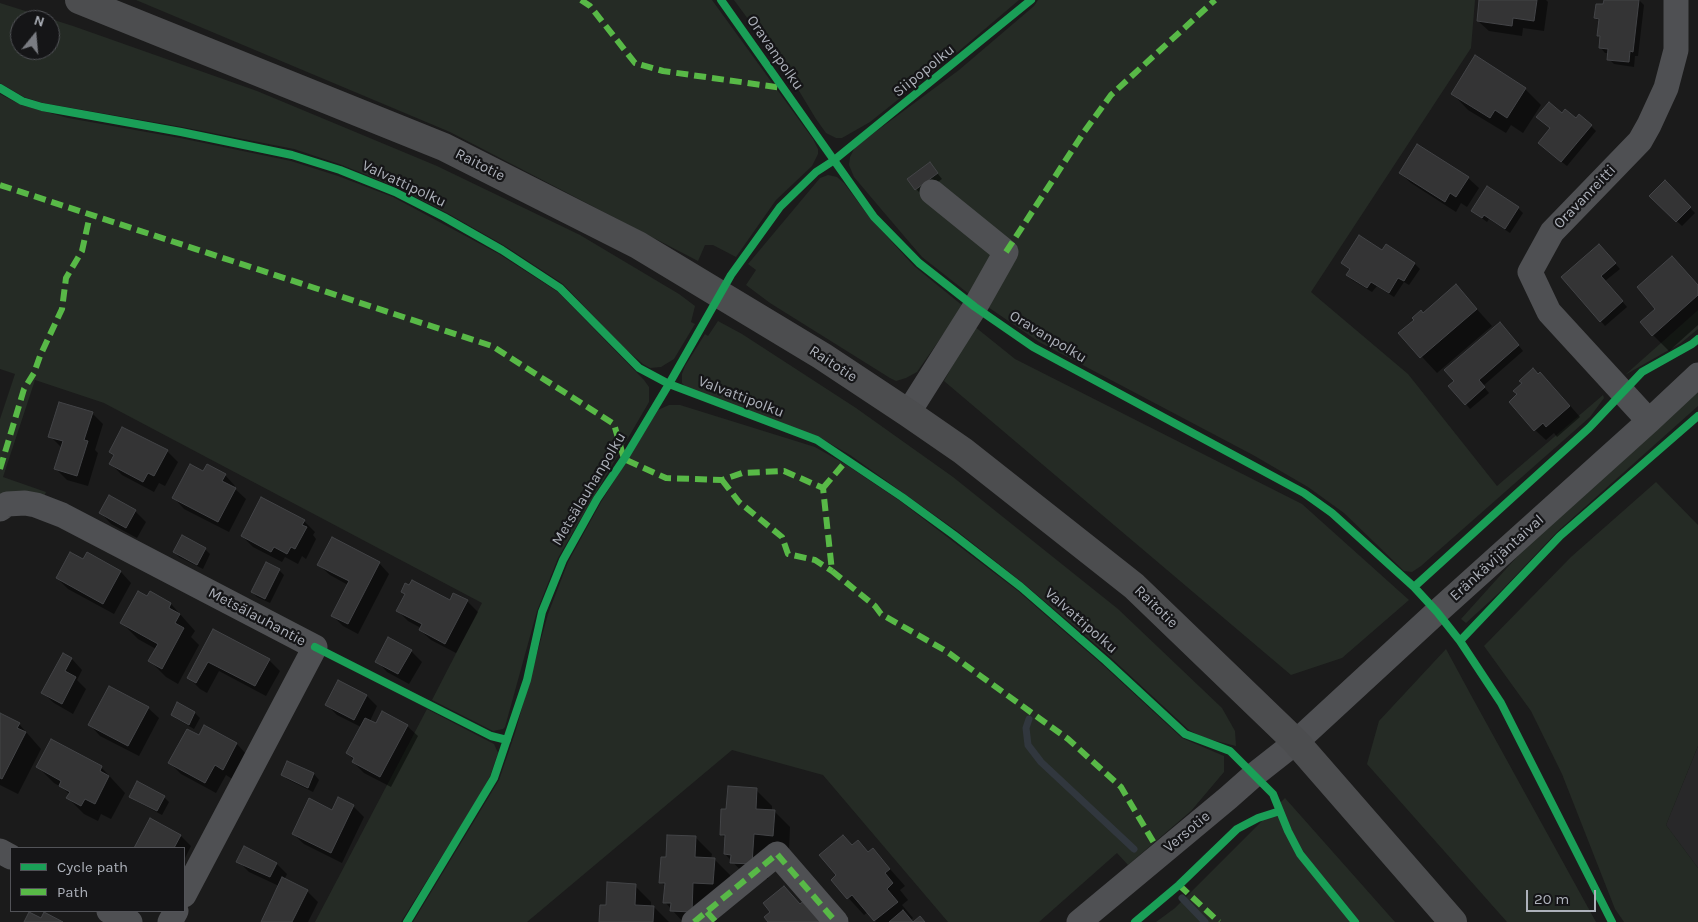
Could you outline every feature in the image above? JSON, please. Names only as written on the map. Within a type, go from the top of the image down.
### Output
[{"type":"main road","name":"Raitotie","points":[[80,0],[444,147],[638,245],[822,356],[908,413],[963,451],[1134,586],[1296,742],[1453,922]]},
{"type":"street","name":"Oravanreitti","points":[[1649,421],[1549,312],[1530,272],[1552,232],[1640,141],[1666,88],[1676,50],[1676,0]]},
{"type":"street","points":[[908,413],[975,307],[1006,252],[932,192]]},
{"type":"street","name":"Eränkävijäntaival","points":[[1296,742],[1698,375]]},
{"type":"street","name":"Metsälauhantie","points":[[0,509],[7,504],[25,503],[62,515],[314,647],[185,893]]},
{"type":"street","name":"Versotie","points":[[1079,922],[1296,742]]},
{"type":"street","points":[[706,919],[777,854],[836,922]]},
{"type":"street","points":[[112,912],[130,922]]},
{"type":"shaded area","points":[[136,0],[712,0],[813,139],[818,149],[818,154],[812,166],[776,200],[736,257],[713,245],[705,245],[698,261],[450,132]]},
{"type":"shaded area","points":[[734,0],[1019,0],[870,122],[842,138],[836,138],[826,133],[790,76]]},
{"type":"shaded area","points":[[1038,0],[1475,0],[1471,48],[1311,292],[1408,374],[1497,486],[1603,395],[1604,398],[1590,417],[1421,566],[1412,572],[1404,571],[1344,513],[1308,487],[1253,455],[1039,342],[969,294],[922,257],[854,177],[849,165],[850,157],[855,147],[959,70],[1034,6]]},
{"type":"shaded area","points":[[0,3],[22,10],[10,10],[10,60],[60,60],[60,22],[257,91],[437,166],[580,235],[679,294],[695,306],[691,322],[695,324],[674,359],[661,367],[650,368],[623,347],[563,284],[505,246],[398,188],[342,165],[294,149],[43,103],[24,97],[0,83]]},
{"type":"shaded area","points":[[0,94],[21,105],[68,118],[180,138],[291,161],[393,197],[499,254],[558,292],[644,380],[649,387],[649,402],[558,558],[537,611],[503,729],[493,731],[432,700],[482,603],[104,403],[35,380],[3,477],[46,492],[44,497],[0,500],[0,419],[15,374],[0,369]]},
{"type":"shaded area","points":[[828,175],[837,177],[844,183],[870,218],[914,266],[963,306],[917,372],[906,378],[896,381],[890,378],[770,303],[746,285],[756,270],[748,264],[820,178]]},
{"type":"shaded area","points":[[1698,310],[1698,329],[1681,343],[1625,375]]},
{"type":"shaded area","points":[[718,321],[742,334],[856,408],[953,477],[1118,609],[1222,708],[1235,731],[1236,746],[1204,738],[1189,730],[1109,656],[1023,583],[957,531],[850,455],[819,437],[692,394],[682,383],[682,374],[705,334],[708,336]]},
{"type":"shaded area","points":[[974,326],[1015,359],[1302,504],[1409,600],[1342,658],[1291,675],[944,381]]},
{"type":"shaded area","points":[[1698,390],[1698,406],[1557,532],[1501,591],[1466,623],[1461,619],[1524,549]]},
{"type":"shaded area","points":[[669,405],[680,405],[815,447],[845,464],[900,501],[1018,591],[1104,666],[1182,738],[1224,756],[1224,772],[1191,811],[1128,865],[1117,853],[1039,922],[948,922],[823,775],[732,750],[527,922],[413,922],[499,780],[515,733],[548,614],[568,562],[601,502],[658,410]]},
{"type":"shaded area","points":[[1656,482],[1698,525],[1698,746],[1666,825],[1698,868],[1698,922],[1624,922],[1615,909],[1562,774],[1531,711],[1484,646],[1571,557]]},
{"type":"shaded area","points":[[1446,649],[1596,922],[1507,922],[1367,764],[1379,721]]},
{"type":"shaded area","points":[[427,709],[494,744],[498,753],[490,776],[401,922],[315,922]]},
{"type":"shaded area","points":[[1698,746],[1698,868],[1666,825]]},
{"type":"shaded area","points":[[1285,798],[1395,922],[1156,922],[1175,908]]},
{"type":"building","points":[[1479,0],[1537,0],[1534,21],[1513,18],[1512,26],[1477,21]]},
{"type":"building","points":[[1604,0],[1639,0],[1633,52],[1630,51],[1629,62],[1607,60],[1608,49],[1599,48],[1600,36],[1597,36],[1599,19],[1594,18],[1596,4],[1603,4]]},
{"type":"building","points":[[1475,55],[1526,88],[1507,118],[1495,110],[1490,118],[1451,94]]},
{"type":"building","points":[[1549,102],[1562,113],[1565,109],[1576,118],[1579,114],[1592,125],[1561,162],[1538,143],[1550,128],[1536,117]]},
{"type":"building","points":[[1417,144],[1469,177],[1456,197],[1450,193],[1445,202],[1399,173]]},
{"type":"building","points":[[930,162],[938,173],[915,190],[907,179]]},
{"type":"building","points":[[1665,180],[1691,207],[1676,222],[1649,196]]},
{"type":"building","points":[[1487,186],[1519,207],[1505,229],[1484,215],[1482,218],[1471,211]]},
{"type":"building","points":[[1359,235],[1382,250],[1386,244],[1415,263],[1404,281],[1398,278],[1389,293],[1371,282],[1367,288],[1346,275],[1350,269],[1341,263]]},
{"type":"building","points":[[1599,244],[1616,263],[1601,276],[1623,301],[1600,322],[1561,277]]},
{"type":"building","points":[[1672,256],[1698,285],[1698,295],[1652,336],[1640,322],[1655,309],[1637,287]]},
{"type":"building","points":[[1456,284],[1477,309],[1420,358],[1398,333],[1414,320],[1412,318],[1421,310],[1423,313]]},
{"type":"building","points":[[1500,322],[1519,345],[1479,380],[1485,387],[1465,405],[1448,386],[1454,381],[1444,370]]},
{"type":"building","points":[[1533,368],[1538,374],[1540,372],[1570,406],[1546,427],[1543,423],[1534,431],[1509,402],[1517,394],[1513,391],[1522,383],[1519,381]]},
{"type":"building","points":[[59,402],[93,412],[84,440],[88,441],[77,476],[54,469],[63,441],[48,437]]},
{"type":"building","points":[[122,427],[168,450],[154,476],[148,473],[143,482],[109,464],[114,455],[109,452]]},
{"type":"building","points":[[190,464],[203,471],[207,464],[226,474],[222,481],[236,488],[218,522],[172,498]]},
{"type":"building","points":[[109,495],[136,510],[126,528],[99,513]]},
{"type":"building","points":[[261,497],[305,520],[302,525],[307,527],[295,549],[291,547],[287,554],[274,547],[271,552],[241,536]]},
{"type":"building","points":[[182,535],[206,548],[197,565],[173,552]]},
{"type":"building","points":[[332,537],[380,562],[348,624],[331,616],[349,581],[317,565]]},
{"type":"building","points":[[70,552],[83,559],[87,552],[121,571],[103,604],[56,578]]},
{"type":"building","points":[[266,562],[280,569],[265,599],[251,592]]},
{"type":"building","points":[[412,580],[450,600],[453,593],[468,600],[445,644],[419,630],[422,624],[396,611],[405,594],[401,592],[405,583],[409,585]]},
{"type":"building","points":[[138,591],[147,596],[150,591],[171,603],[169,608],[180,614],[175,623],[184,628],[162,669],[148,661],[158,644],[120,623]]},
{"type":"building","points":[[213,629],[270,659],[255,686],[208,662],[196,683],[187,678]]},
{"type":"building","points":[[388,637],[412,650],[398,674],[375,662]]},
{"type":"building","points":[[63,653],[72,658],[65,671],[76,677],[62,704],[41,693]]},
{"type":"building","points":[[338,680],[367,695],[354,720],[325,705]]},
{"type":"building","points":[[109,686],[149,707],[128,746],[88,725]]},
{"type":"building","points":[[177,702],[195,712],[189,725],[171,715]]},
{"type":"building","points":[[382,711],[408,725],[380,777],[352,762],[354,758],[346,753],[365,718],[376,723]]},
{"type":"building","points":[[0,713],[20,723],[17,728],[26,732],[2,779],[0,778]]},
{"type":"building","points":[[204,725],[237,743],[223,770],[215,765],[205,783],[168,763],[187,729],[199,735]]},
{"type":"building","points":[[51,739],[102,766],[100,771],[109,776],[95,804],[85,799],[81,806],[66,798],[70,792],[59,786],[61,781],[36,767]]},
{"type":"building","points":[[287,761],[314,773],[308,788],[281,775]]},
{"type":"building","points":[[137,781],[165,796],[157,811],[129,797]]},
{"type":"building","points":[[728,786],[757,788],[756,809],[775,810],[773,836],[754,834],[752,864],[730,863],[731,855],[724,854],[725,835],[720,835],[721,809],[726,809]]},
{"type":"building","points":[[338,797],[354,805],[331,853],[292,834],[309,798],[332,810]]},
{"type":"building","points":[[150,818],[181,835],[175,847],[135,847]]},
{"type":"building","points":[[667,835],[696,836],[695,857],[715,858],[713,884],[693,883],[692,912],[670,911],[671,903],[663,903],[665,883],[659,883],[661,857],[666,857]]},
{"type":"building","points":[[843,835],[852,845],[858,840],[868,852],[873,848],[890,869],[885,873],[893,883],[887,889],[898,902],[874,921],[852,895],[847,899],[831,880],[836,875],[819,855]]},
{"type":"building","points":[[244,846],[277,863],[270,877],[236,862]]},
{"type":"building","points":[[282,877],[308,890],[292,922],[261,922]]},
{"type":"building","points":[[607,882],[636,884],[635,905],[654,906],[653,922],[599,922],[600,905],[606,905]]},
{"type":"building","points":[[784,886],[800,904],[807,898],[827,922],[768,922],[764,917],[770,912],[763,903]]},
{"type":"building","points":[[903,910],[913,922],[889,922]]},
{"type":"building","points":[[29,912],[41,918],[44,912],[63,922],[24,922]]},
{"type":"building","points":[[920,916],[925,922],[913,922]]},
{"type":"waterway","points":[[1029,719],[1026,728],[1028,745],[1041,762],[1134,849]]},
{"type":"waterway","points":[[1182,898],[1205,922]]},
{"type":"marked path","points":[[581,0],[590,6],[635,63],[663,71],[783,88]]},
{"type":"marked path","points":[[1006,252],[1084,132],[1111,95],[1215,0]]},
{"type":"marked path","points":[[0,185],[492,346],[614,424],[624,459],[666,478],[722,480],[742,473],[784,471],[823,488],[832,571],[875,606],[881,614],[946,651],[1068,739],[1121,787],[1154,843]]},
{"type":"marked path","points":[[0,469],[24,389],[34,373],[62,309],[66,278],[82,251],[90,215]]},
{"type":"marked path","points":[[823,488],[847,460]]},
{"type":"marked path","points":[[722,480],[739,502],[782,537],[788,554],[815,560],[832,571]]},
{"type":"marked path","points":[[694,922],[777,854],[836,922]]},
{"type":"marked path","points":[[1179,885],[1219,922]]},
{"type":"marked path","points":[[707,912],[716,922]]},
{"type":"cycle path","name":"Oravanpolku","points":[[721,0],[874,217],[919,263],[975,307],[1033,347],[1304,493],[1332,513],[1414,587],[1460,641],[1501,703],[1612,922]]},
{"type":"cycle path","name":"Siipopolku","points":[[407,922],[494,778],[527,680],[542,612],[563,560],[597,499],[624,459],[669,384],[731,275],[780,207],[816,172],[833,161],[1031,0]]},
{"type":"cycle path","name":"Valvattipolku","points":[[0,88],[22,101],[42,107],[181,132],[292,155],[340,170],[395,192],[502,250],[560,288],[639,368],[669,384],[817,440],[902,497],[1021,587],[1106,661],[1185,734],[1230,751],[1273,794],[1288,831],[1300,854],[1355,922]]},
{"type":"cycle path","points":[[1414,587],[1589,428],[1642,372],[1698,339]]},
{"type":"cycle path","points":[[1460,641],[1560,536],[1698,416]]},
{"type":"cycle path","points":[[315,647],[491,736],[507,740]]},
{"type":"cycle path","points":[[1135,922],[1179,885],[1237,829],[1258,818],[1280,811]]}]
